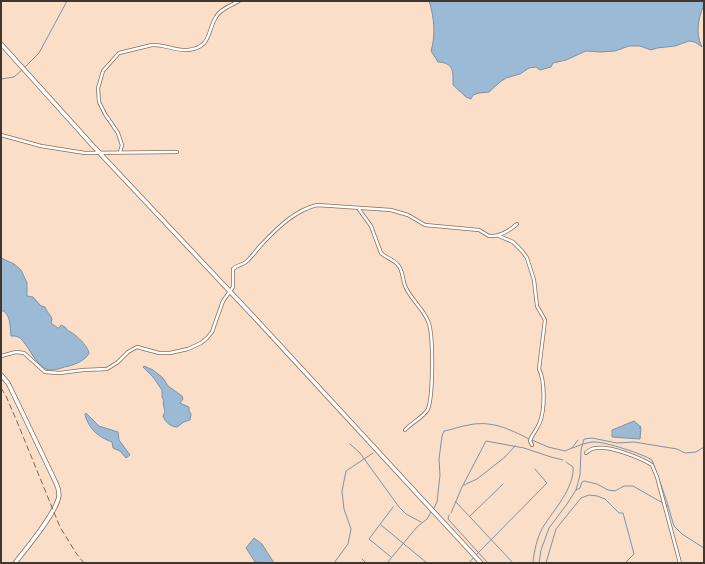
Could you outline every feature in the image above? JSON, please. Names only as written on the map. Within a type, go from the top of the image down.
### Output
[{"type":"main road","points":[[1,44],[100,153],[481,563]]},
{"type":"main road","points":[[1,375],[8,382],[56,483],[59,494],[56,504],[39,534],[16,563]]},
{"type":"street","points":[[120,152],[122,145],[118,133],[105,114],[98,96],[98,88],[103,71],[119,53],[152,45],[179,50],[188,50],[200,46],[207,40],[217,15],[239,1]]},
{"type":"street","points":[[1,135],[41,146],[85,152],[177,152]]},
{"type":"street","points":[[1,356],[16,352],[24,353],[45,372],[60,373],[107,369],[118,362],[128,352],[137,347],[159,353],[180,352],[201,343],[210,335],[223,301],[230,292],[234,282],[232,272],[233,269],[245,263],[263,243],[295,215],[317,205],[391,210],[408,214],[426,225],[479,230],[489,236],[503,237],[513,242],[527,258],[534,280],[537,306],[545,320],[539,369],[542,374],[544,399],[540,421],[531,438],[532,445]]},
{"type":"street","points":[[358,208],[371,226],[381,253],[394,261],[399,267],[403,275],[404,286],[425,316],[430,330],[432,379],[430,401],[425,413],[405,430]]},
{"type":"street","points":[[497,236],[512,229],[517,224]]},
{"type":"street","points":[[586,454],[593,448],[604,448],[631,455],[652,466],[657,477],[680,563]]},
{"type":"water","points":[[429,1],[704,1],[698,26],[698,35],[702,47],[695,42],[689,41],[675,46],[651,50],[640,46],[629,46],[615,51],[586,51],[566,60],[553,63],[551,67],[540,70],[536,67],[529,68],[520,74],[506,78],[489,92],[473,95],[471,99],[466,97],[453,85],[452,69],[450,66],[438,62],[431,51],[434,39],[434,26]]},
{"type":"water","points":[[1,258],[14,264],[21,270],[27,283],[27,296],[33,297],[41,306],[45,307],[52,319],[51,323],[58,328],[61,325],[65,327],[84,343],[89,353],[86,358],[69,366],[53,370],[46,369],[38,362],[20,338],[17,336],[11,336],[7,314],[1,310]]},
{"type":"water","points":[[144,366],[153,370],[163,378],[168,386],[182,396],[183,399],[180,403],[189,407],[191,414],[190,420],[177,427],[170,425],[167,422],[163,416],[165,412],[162,390],[153,377],[143,367]]},
{"type":"water","points":[[86,413],[99,426],[118,432],[119,440],[130,455],[126,458],[120,451],[113,448],[112,442],[102,438],[95,432],[87,420],[85,415]]},
{"type":"water","points":[[634,421],[641,427],[639,428],[641,428],[640,439],[612,437],[612,430]]},
{"type":"water","points":[[254,538],[262,544],[274,563],[255,562],[246,548]]},
{"type":"waterway","points":[[24,68],[39,53],[67,1]]},
{"type":"waterway","points":[[1,79],[14,77],[22,70]]},
{"type":"waterway","points":[[433,510],[437,502],[440,475],[439,459],[444,431],[477,424],[485,424],[500,426],[529,439]]},
{"type":"waterway","points":[[539,563],[541,550],[549,528],[576,490],[580,475],[581,450],[584,439],[592,438],[617,443],[634,442],[677,449],[685,453],[696,452],[704,447]]},
{"type":"waterway","points":[[532,440],[548,447],[565,451],[572,448],[578,440]]},
{"type":"waterway","points":[[451,513],[462,487],[486,441],[524,448],[563,460]]},
{"type":"waterway","points":[[573,448],[595,442],[615,446],[652,460],[674,526],[682,534],[704,548]]},
{"type":"waterway","points":[[350,444],[360,453],[399,507],[406,514],[421,522]]},
{"type":"waterway","points":[[464,485],[477,479],[505,457],[515,446]]},
{"type":"waterway","points":[[334,563],[348,544],[351,529],[344,509],[342,491],[346,471],[373,453]]},
{"type":"waterway","points":[[533,563],[536,545],[541,531],[571,483],[573,467],[566,462]]},
{"type":"waterway","points":[[476,555],[547,483],[535,469]]},
{"type":"waterway","points":[[576,490],[580,488],[582,482],[584,481],[615,491],[624,486],[633,486],[668,506]]},
{"type":"waterway","points":[[470,516],[503,484]]},
{"type":"waterway","points":[[546,563],[556,529],[581,498],[589,495],[605,499],[619,513],[623,513],[634,554],[625,563]]},
{"type":"waterway","points":[[456,502],[513,563]]},
{"type":"waterway","points":[[391,557],[369,539],[393,507]]},
{"type":"waterway","points":[[387,563],[417,527],[427,519],[431,512]]},
{"type":"waterway","points":[[449,515],[448,519],[488,563]]},
{"type":"waterway","points":[[381,525],[427,563]]},
{"type":"waterway","points":[[469,563],[474,557]]},
{"type":"waterway","points":[[362,559],[366,563]]},
{"type":"railway","points":[[1,388],[18,424],[60,527],[84,563]]}]
